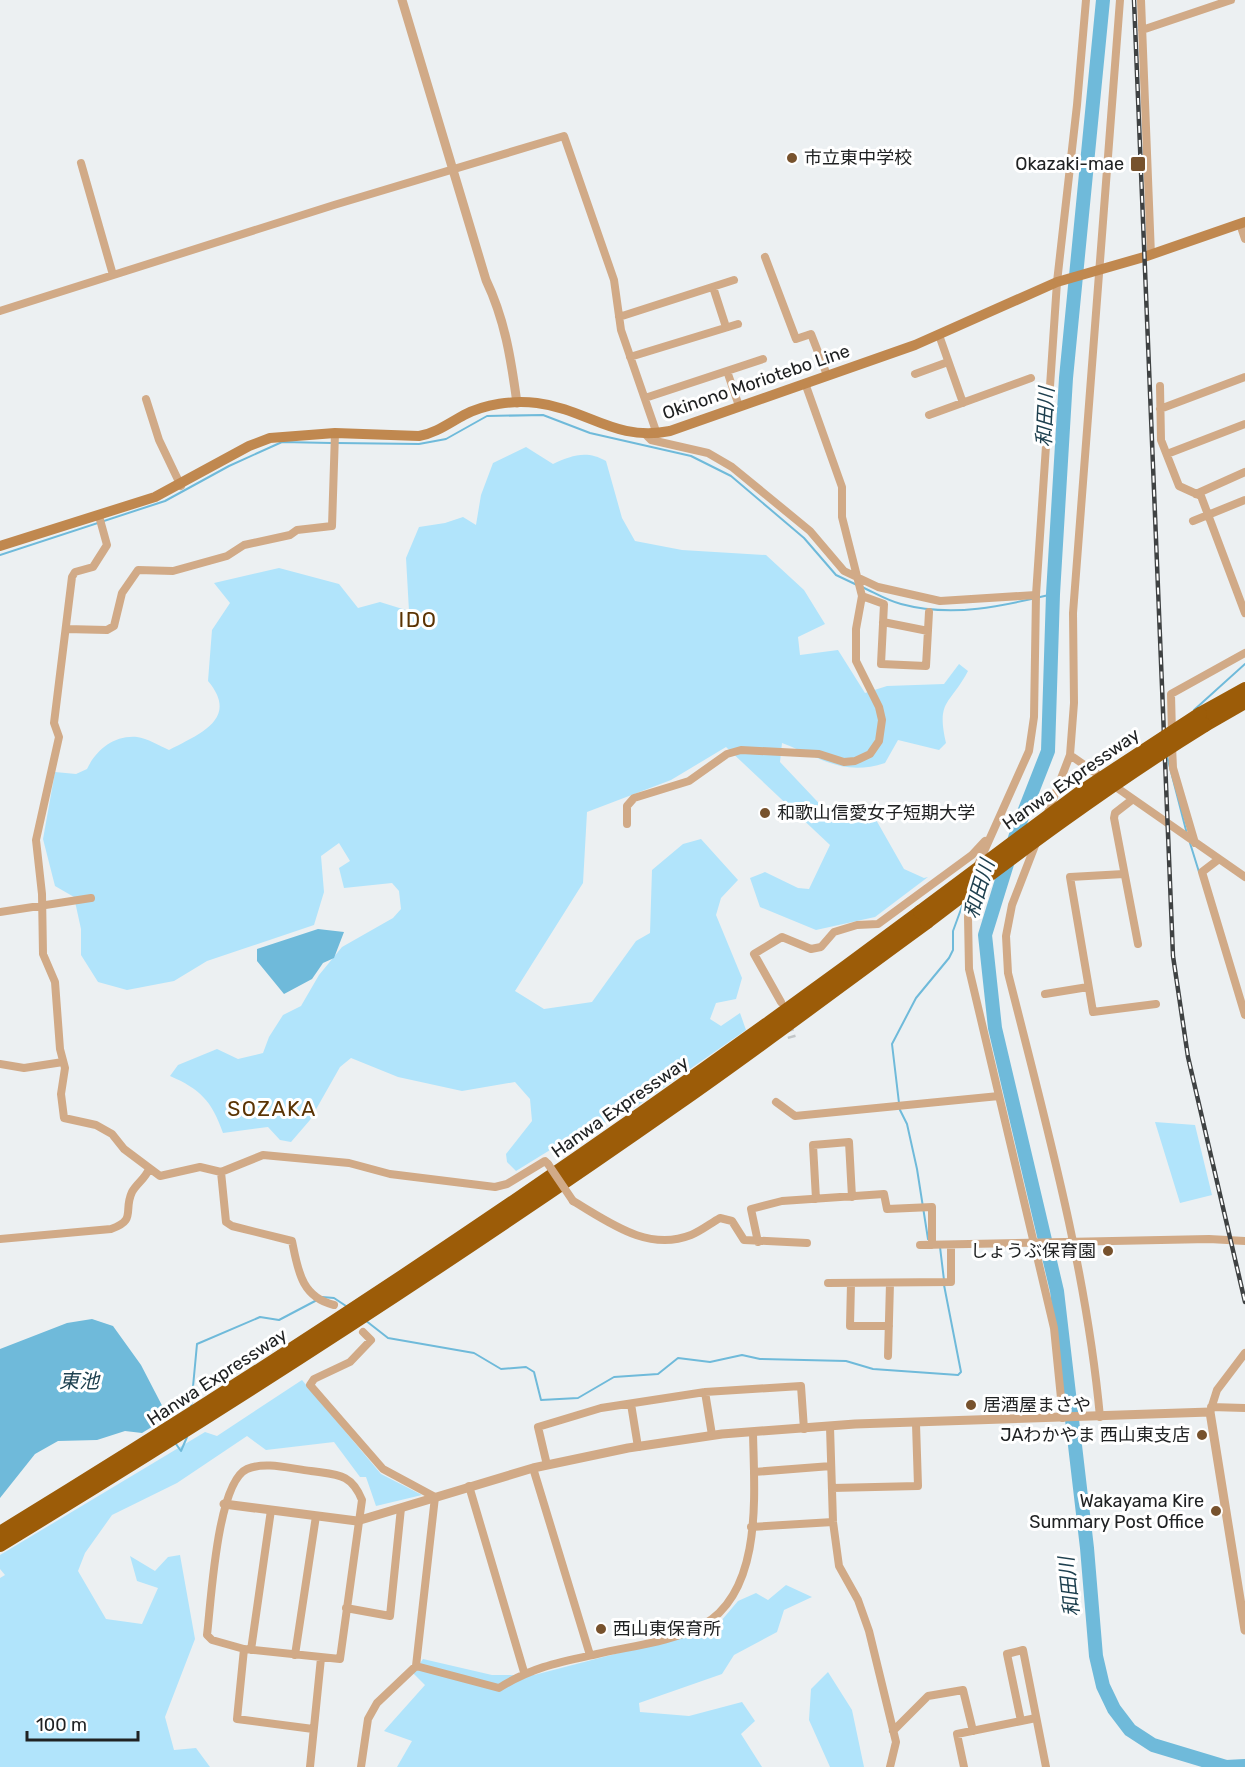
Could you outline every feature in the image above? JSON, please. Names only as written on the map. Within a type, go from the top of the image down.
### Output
[{"type":"highway","name":"Hanwa Expressway","points":[[0,1545],[193,1420],[351,1326],[588,1166],[923,917],[1141,765],[1245,689]]},
{"type":"highway","name":"Hanwa Expressway","points":[[1203,720],[1245,702]]},
{"type":"highway","name":"Hanwa Expressway","points":[[0,1533],[139,1454]]},
{"type":"main road","name":"Okinono Moriotebo Line","points":[[0,546],[155,498],[181,486],[249,446],[270,438],[335,434],[419,436],[432,434],[482,407],[517,403],[546,405],[632,434],[651,434],[739,406],[939,335],[1059,281],[1151,255],[1243,223]]},
{"type":"street","points":[[402,0],[455,170],[486,280],[500,309],[510,346],[517,403]]},
{"type":"street","points":[[1065,1418],[1054,1328],[1036,1244],[969,969],[968,917],[974,876],[988,838],[1029,752],[1034,717],[1036,595],[1059,281],[1086,0]]},
{"type":"street","points":[[1100,1417],[1093,1346],[1073,1243],[1008,972],[1006,936],[1012,906],[1025,869],[1070,755],[1074,703],[1072,613],[1096,272],[1120,0]]},
{"type":"street","points":[[1141,0],[1151,255]]},
{"type":"street","points":[[1142,30],[1231,0]]},
{"type":"street","points":[[0,311],[564,136],[614,280],[619,317],[645,398],[651,440],[708,453],[732,467],[810,531],[844,572],[878,587],[940,601],[1036,595]]},
{"type":"street","points":[[81,163],[113,275]]},
{"type":"street","points":[[1243,223],[1245,239]]},
{"type":"street","points":[[765,257],[796,339],[810,334],[827,375]]},
{"type":"street","points":[[619,317],[734,280]]},
{"type":"street","points":[[713,287],[726,327]]},
{"type":"street","points":[[630,357],[738,324]]},
{"type":"street","points":[[939,335],[963,403]]},
{"type":"street","points":[[645,398],[763,359]]},
{"type":"street","points":[[915,374],[948,362]]},
{"type":"street","points":[[727,371],[739,406]]},
{"type":"street","points":[[1160,409],[1245,377]]},
{"type":"street","points":[[929,415],[1032,378]]},
{"type":"street","points":[[627,824],[627,806],[634,798],[688,781],[727,754],[741,750],[819,754],[844,762],[855,761],[870,754],[879,741],[882,720],[879,707],[856,661],[856,628],[862,596],[860,579],[842,517],[842,487],[805,383]]},
{"type":"street","points":[[1160,387],[1161,440],[1179,486],[1201,496],[1241,594],[1245,612]]},
{"type":"street","points":[[146,399],[159,440],[181,486]]},
{"type":"street","points":[[1167,454],[1245,424]]},
{"type":"street","points":[[66,629],[107,630],[114,626],[122,593],[138,570],[173,571],[226,556],[244,545],[290,535],[297,530],[332,526],[335,434]]},
{"type":"street","points":[[1196,494],[1245,472]]},
{"type":"street","points":[[1193,521],[1245,500]]},
{"type":"street","points":[[99,516],[106,545],[93,567],[75,572],[72,577],[54,723],[59,737],[36,840],[42,906],[43,954],[55,982],[63,1062],[64,1083],[60,1094],[64,1118],[96,1125],[112,1134],[124,1149],[160,1176],[200,1167],[221,1172],[263,1155],[349,1164],[390,1174],[495,1187],[507,1184],[545,1161],[573,1201],[630,1235],[656,1240],[690,1235],[720,1218],[732,1221],[744,1240],[807,1243]]},
{"type":"street","points":[[862,596],[884,604],[881,664],[926,666],[929,612]]},
{"type":"street","points":[[883,622],[928,631]]},
{"type":"street","points":[[1195,843],[1173,768],[1171,694],[1245,653]]},
{"type":"street","points":[[1070,755],[1245,877]]},
{"type":"street","points":[[1133,800],[1115,813],[1114,818],[1138,944]]},
{"type":"street","points":[[781,1002],[754,954],[782,938],[811,949],[821,947],[834,932],[857,924],[878,924],[972,855],[988,838]]},
{"type":"street","points":[[1219,859],[1202,872],[1245,1015]]},
{"type":"street","points":[[1124,874],[1070,877],[1093,1012],[1156,1004]]},
{"type":"street","points":[[0,912],[90,898]]},
{"type":"street","points":[[1045,993],[1088,987]]},
{"type":"street","points":[[0,1064],[32,1067],[63,1062]]},
{"type":"street","points":[[776,1102],[795,1116],[999,1096]]},
{"type":"street","points":[[816,1199],[813,1145],[849,1142],[852,1197]]},
{"type":"street","points":[[0,1239],[111,1229],[123,1225],[129,1215],[129,1201],[133,1189],[146,1178],[149,1168]]},
{"type":"street","points":[[221,1172],[226,1222],[292,1241],[299,1277],[319,1302],[334,1305]]},
{"type":"street","points":[[758,1242],[751,1209],[782,1201],[884,1194],[887,1209],[932,1207],[932,1245]]},
{"type":"street","points":[[920,1245],[1209,1239],[1245,1241]]},
{"type":"street","points":[[828,1283],[951,1282],[951,1245]]},
{"type":"street","points":[[850,1283],[850,1326],[889,1326]]},
{"type":"street","points":[[888,1356],[890,1283]]},
{"type":"street","points":[[363,1332],[371,1340],[350,1362],[314,1379],[310,1385],[383,1469],[435,1497]]},
{"type":"street","points":[[1245,1353],[1217,1390],[1211,1409],[1245,1630]]},
{"type":"street","points":[[547,1465],[538,1427],[601,1408],[705,1392],[801,1386],[804,1429]]},
{"type":"street","points":[[705,1392],[712,1436]]},
{"type":"street","points":[[631,1404],[638,1446]]},
{"type":"street","points":[[224,1504],[357,1521],[532,1468],[638,1446],[712,1436],[855,1424],[1100,1417],[1245,1408]]},
{"type":"street","points":[[832,1488],[918,1486],[916,1424]]},
{"type":"street","points":[[830,1427],[833,1522],[839,1566],[858,1600],[869,1630],[896,1742],[890,1767]]},
{"type":"street","points":[[416,1666],[499,1688],[524,1672],[672,1636],[704,1625],[731,1599],[743,1577],[749,1554],[754,1472],[753,1432]]},
{"type":"street","points":[[264,1465],[342,1476],[356,1485],[362,1500],[357,1521],[340,1659],[248,1649],[212,1640],[207,1635],[224,1504],[235,1480],[246,1469],[264,1465]]},
{"type":"street","points":[[754,1472],[831,1466]]},
{"type":"street","points":[[532,1468],[590,1655]]},
{"type":"street","points":[[468,1486],[524,1672]]},
{"type":"street","points":[[361,1767],[368,1719],[377,1703],[416,1666],[435,1497]]},
{"type":"street","points":[[346,1608],[390,1616],[401,1508]]},
{"type":"street","points":[[271,1510],[237,1719],[313,1729]]},
{"type":"street","points":[[295,1655],[316,1516]]},
{"type":"street","points":[[751,1527],[833,1522]]},
{"type":"street","points":[[1022,1721],[1007,1654],[1023,1650],[1046,1767]]},
{"type":"street","points":[[310,1767],[321,1658]]},
{"type":"street","points":[[893,1731],[928,1696],[963,1690],[973,1731]]},
{"type":"street","points":[[964,1767],[957,1734],[1036,1718]]},
{"type":"shaded area","points":[[526,447],[553,464],[580,455],[606,461],[622,518],[635,541],[682,550],[766,555],[804,590],[825,624],[798,637],[800,655],[838,650],[865,693],[887,686],[944,684],[959,664],[968,671],[944,710],[943,729],[946,743],[939,750],[898,740],[885,763],[856,768],[832,764],[782,743],[780,762],[831,816],[836,818],[859,808],[875,818],[904,869],[924,878],[928,877],[875,917],[816,930],[760,907],[750,878],[765,872],[798,888],[809,889],[830,845],[726,747],[671,780],[587,812],[583,883],[515,991],[544,1009],[592,1002],[636,941],[650,933],[652,870],[683,844],[701,839],[738,880],[721,898],[716,915],[742,978],[736,999],[716,1003],[710,1019],[721,1026],[740,1013],[746,1030],[634,1108],[550,1150],[516,1171],[507,1162],[506,1154],[532,1121],[530,1099],[515,1082],[462,1091],[398,1077],[351,1058],[340,1067],[310,1120],[291,1142],[280,1140],[268,1127],[223,1133],[214,1112],[204,1097],[170,1076],[178,1065],[217,1049],[238,1059],[263,1053],[269,1037],[283,1015],[301,1006],[319,975],[342,947],[393,918],[401,909],[399,891],[392,883],[344,888],[339,868],[350,861],[339,843],[321,856],[324,892],[314,925],[207,961],[174,981],[127,990],[98,982],[81,955],[81,929],[74,897],[55,886],[43,839],[55,772],[76,774],[87,769],[101,750],[121,738],[137,737],[149,740],[169,750],[212,724],[218,715],[220,706],[217,694],[208,681],[212,630],[230,603],[214,583],[279,568],[339,584],[358,608],[380,602],[409,611],[406,558],[419,527],[445,523],[463,517],[476,525],[481,495],[493,463]]},
{"type":"shaded area","points":[[1155,1122],[1195,1125],[1212,1195],[1180,1203]]},
{"type":"shaded area","points":[[302,1380],[381,1474],[422,1495],[376,1506],[366,1477],[360,1477],[334,1442],[266,1450],[247,1436],[177,1483],[112,1515],[85,1553],[78,1571],[106,1619],[142,1624],[158,1588],[137,1581],[130,1556],[155,1571],[168,1557],[180,1555],[195,1639],[165,1717],[174,1750],[196,1748],[210,1767],[0,1767],[0,1578],[5,1575],[0,1569],[0,1555],[205,1432],[217,1436]]},
{"type":"shaded area","points":[[786,1585],[812,1597],[784,1610],[777,1632],[734,1655],[722,1674],[639,1703],[640,1712],[689,1716],[742,1702],[755,1721],[741,1734],[762,1767],[397,1767],[412,1741],[384,1731],[425,1685],[413,1673],[423,1659],[492,1675],[534,1675],[715,1628],[738,1601],[756,1593],[768,1600]]},
{"type":"shaded area","points":[[828,1672],[852,1710],[864,1767],[830,1767],[809,1720],[811,1689]]},
{"type":"water","points":[[318,929],[344,932],[334,958],[323,963],[312,979],[284,994],[257,961],[257,949]]},
{"type":"water","name":"東池","points":[[92,1319],[113,1326],[141,1365],[168,1417],[142,1433],[125,1431],[97,1440],[58,1441],[35,1454],[0,1498],[0,1349],[67,1323]]},
{"type":"waterway","name":"和田川","points":[[1103,0],[1066,378],[1053,594],[1048,751],[1019,825],[985,935],[995,1028],[1057,1291],[1087,1548],[1096,1656],[1103,1686],[1114,1709],[1130,1730],[1153,1745],[1226,1767],[1245,1766]]},
{"type":"waterway","points":[[337,443],[419,444],[446,439],[487,416],[543,415],[590,433],[691,456],[731,476],[804,538],[836,575],[857,585]]},
{"type":"waterway","points":[[0,555],[165,501],[229,466],[282,442],[331,443]]},
{"type":"waterway","points":[[862,587],[896,603],[940,610],[978,609],[1053,594]]},
{"type":"waterway","points":[[1194,710],[1245,664]]},
{"type":"waterway","points":[[1167,756],[1187,834]]},
{"type":"waterway","points":[[1190,843],[1199,872]]},
{"type":"waterway","points":[[899,1103],[892,1044],[916,998],[949,958],[953,950],[953,931],[964,901]]},
{"type":"waterway","points":[[899,1108],[907,1124],[917,1169],[928,1239]]},
{"type":"waterway","points":[[940,1247],[944,1280]]},
{"type":"waterway","points":[[365,1320],[388,1338],[474,1353],[501,1369],[526,1367],[534,1372],[541,1400],[578,1398],[614,1377],[658,1374],[678,1358],[710,1362],[742,1355],[760,1359],[846,1361],[873,1369],[958,1375],[961,1372],[944,1285]]},
{"type":"waterway","points":[[322,1297],[334,1298],[346,1306]]},
{"type":"waterway","points":[[191,1408],[197,1344],[260,1317],[279,1320],[317,1300]]},
{"type":"waterway","points":[[176,1444],[181,1451],[187,1437]]},
{"type":"tunnel","points":[[788,1024],[792,1038]]},
{"type":"railway","points":[[1134,0],[1173,956],[1188,1057],[1245,1302]]},
{"type":"place","name":"市立東中学校","points":[[792,158]]},
{"type":"place","name":"Okazaki-mae","points":[[1138,164]]},
{"type":"place","name":"和歌山信愛女子短期大学","points":[[765,813]]},
{"type":"place","name":"しょうぶ保育園","points":[[1108,1251]]},
{"type":"place","name":"居酒屋まさや","points":[[971,1405]]},
{"type":"place","name":"JAわかやま 西山東支店","points":[[1202,1435]]},
{"type":"place","name":"Wakayama Kire Summary Post Office","points":[[1216,1511]]},
{"type":"place","name":"西山東保育所","points":[[601,1629]]},
{"type":"district","name":"IDO","points":[[418,619]]},
{"type":"district","name":"SOZAKA","points":[[272,1108]]}]
